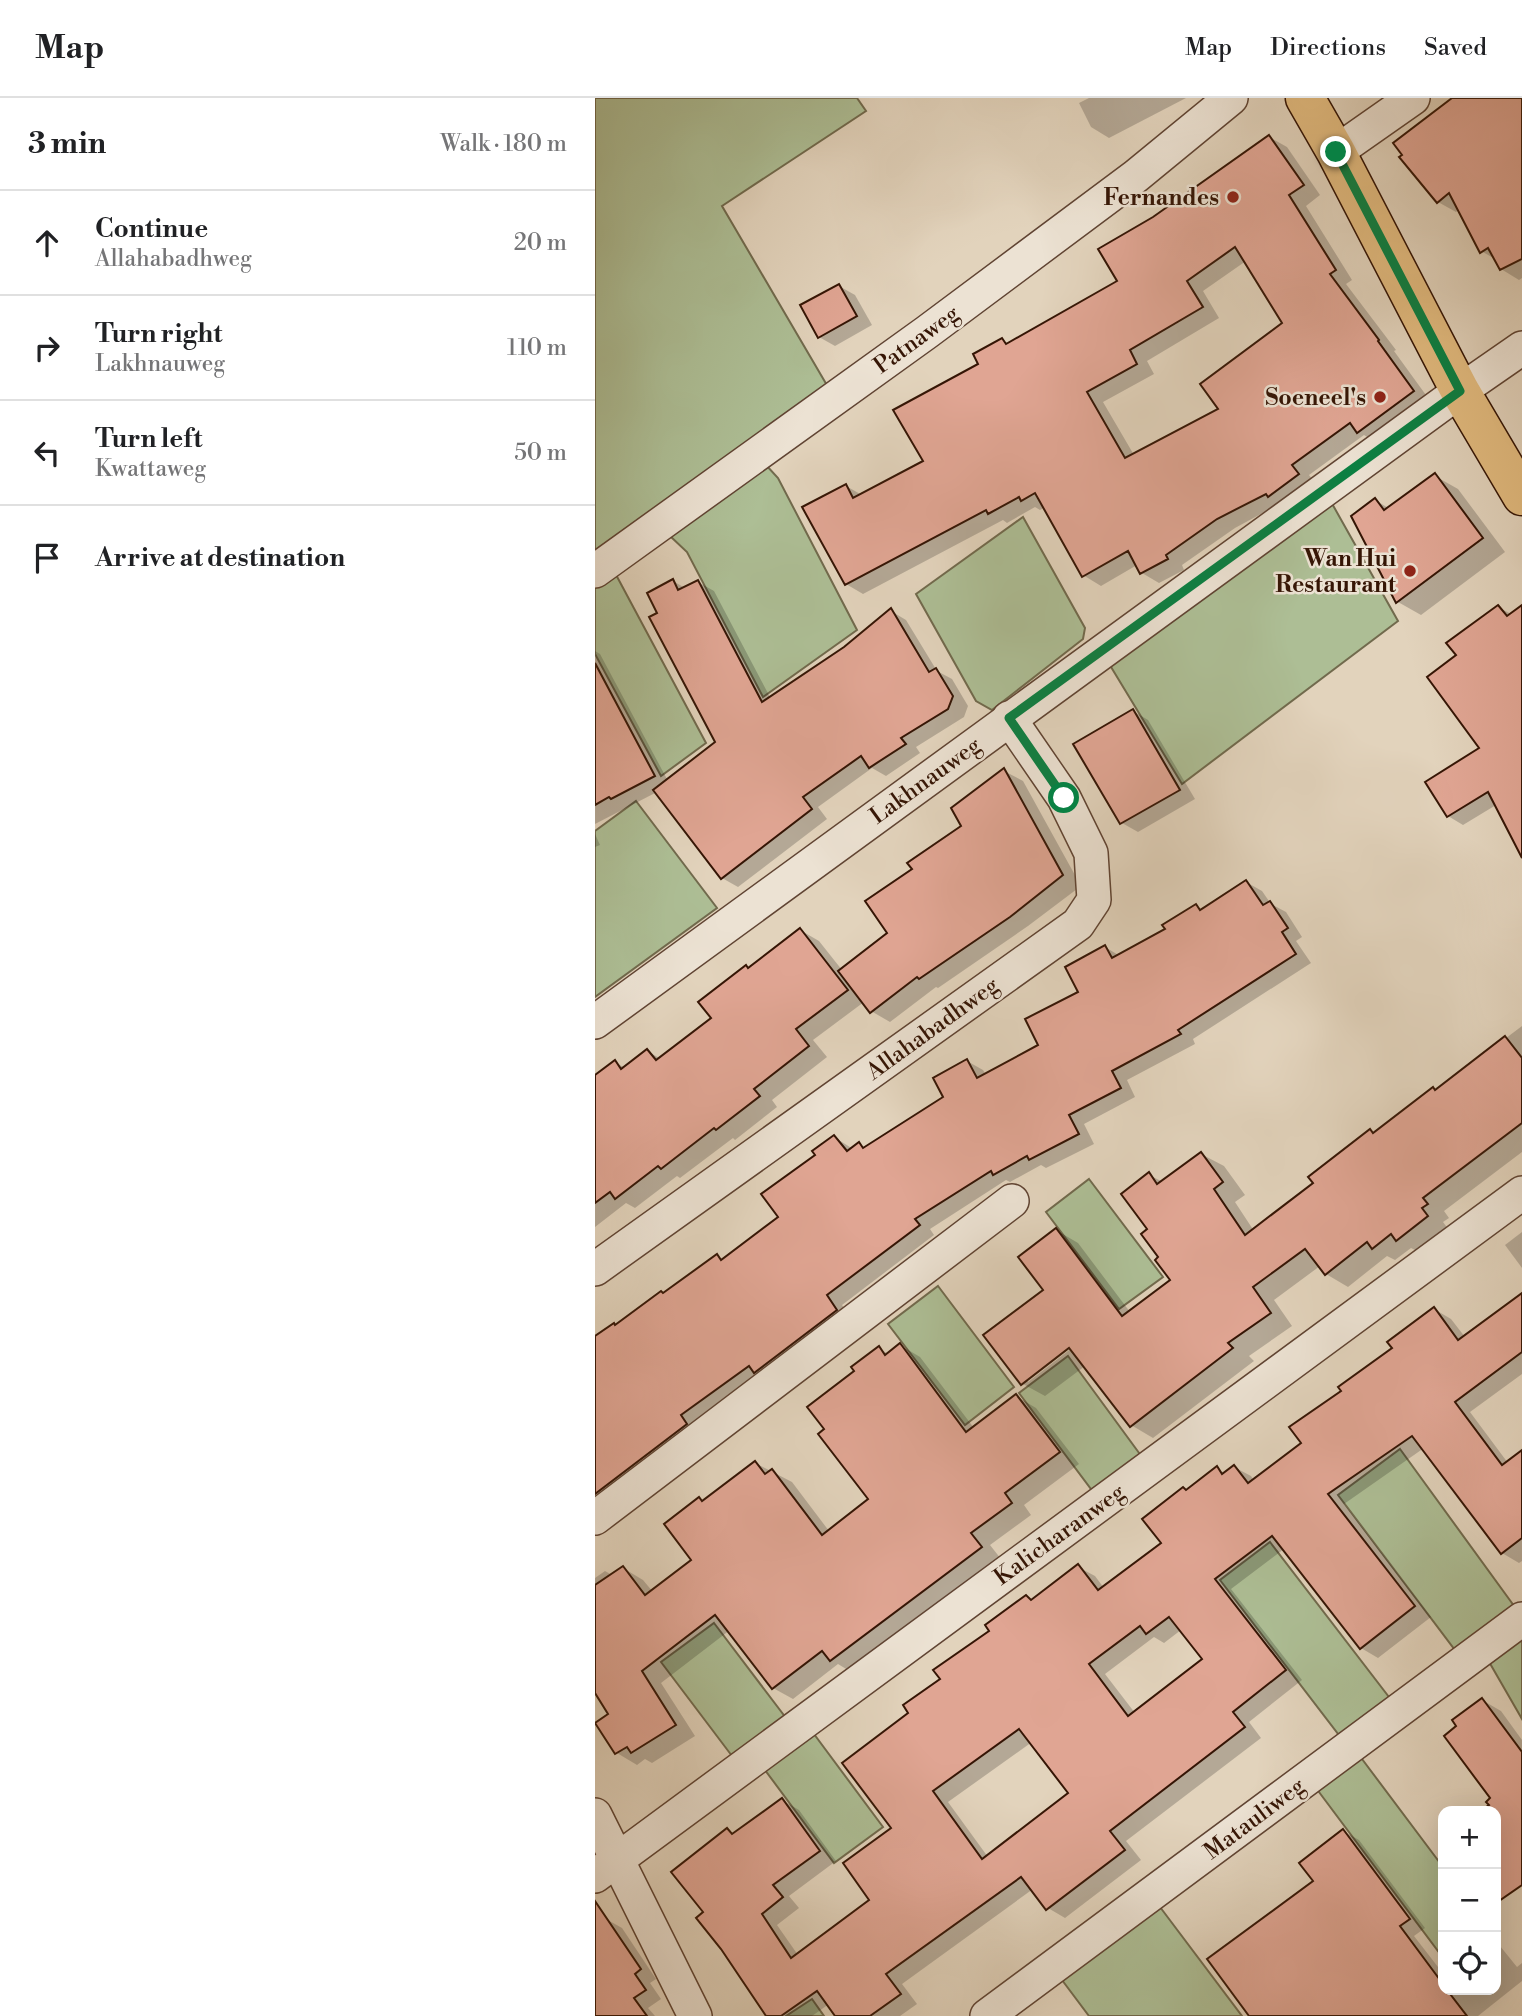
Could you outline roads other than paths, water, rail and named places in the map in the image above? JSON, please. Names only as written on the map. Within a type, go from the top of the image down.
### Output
[{"type":"main road","points":[[1305,98],[1336,152],[1460,391],[1522,496]]},
{"type":"street","name":"Patnaweg","points":[[595,571],[993,283],[1136,176],[1231,98]]},
{"type":"street","points":[[1336,152],[1413,98]]},
{"type":"street","name":"Lakhnauweg","points":[[595,1022],[1009,718],[1522,348]]},
{"type":"street","name":"Allahabadhweg","points":[[595,1269],[1078,924],[1094,900],[1091,853],[1064,798],[1009,718]]},
{"type":"street","name":"Kalicharanweg","points":[[606,1868],[1522,1193]]},
{"type":"street","points":[[595,1518],[1012,1201]]},
{"type":"street","name":"Matauliweg","points":[[987,2016],[1522,1619]]},
{"type":"street","points":[[595,1815],[606,1868],[695,2016]]},
{"type":"place","name":"Fernandes","points":[[1233,197]]},
{"type":"place","name":"Soeneel's","points":[[1380,397]]},
{"type":"place","name":"Wan Hui Restaurant","points":[[1410,571]]}]
